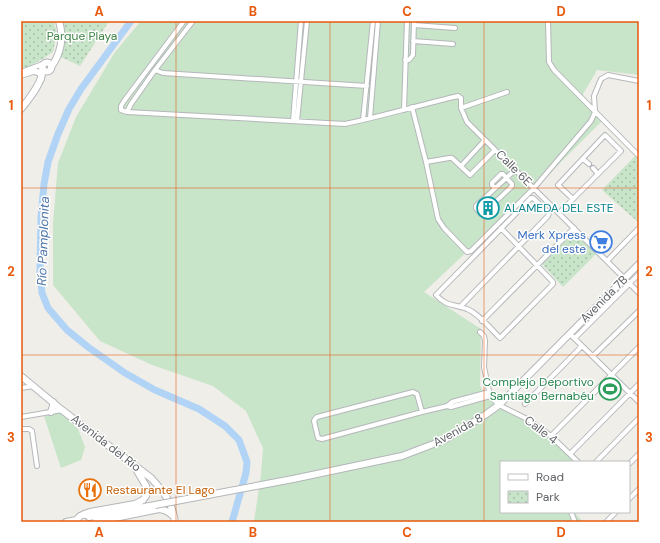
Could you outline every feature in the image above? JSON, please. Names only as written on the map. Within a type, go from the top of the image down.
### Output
[{"type":"street","points":[[21,109],[41,80],[46,66],[60,47],[62,35],[59,21]]},
{"type":"street","points":[[184,21],[124,101],[121,106],[121,110],[128,112],[345,124],[412,107],[426,162],[438,219],[444,228],[467,252],[472,251],[534,188],[591,122],[595,112],[594,96],[601,79],[608,75],[639,81]]},
{"type":"street","points":[[128,112],[131,104],[155,70],[193,21]]},
{"type":"street","points":[[295,121],[301,21]]},
{"type":"street","points":[[298,81],[307,21]]},
{"type":"street","points":[[363,120],[373,21]]},
{"type":"street","points":[[370,118],[378,21]]},
{"type":"street","points":[[404,110],[407,21]]},
{"type":"street","points":[[548,21],[550,65],[639,156]]},
{"type":"street","points":[[405,60],[409,60],[412,57],[414,23],[454,28]]},
{"type":"street","points":[[413,41],[453,44]]},
{"type":"street","points":[[21,76],[46,66]]},
{"type":"street","points":[[21,72],[46,66]]},
{"type":"street","points":[[155,70],[164,73],[367,86]]},
{"type":"street","points":[[34,72],[38,72],[41,75],[41,80]]},
{"type":"street","points":[[461,108],[507,92]]},
{"type":"street","name":"Calle 6E","points":[[412,107],[458,96],[461,98],[461,108],[467,122],[639,293]]},
{"type":"street","points":[[559,213],[573,199],[598,174],[621,151],[605,135],[558,185],[573,199]]},
{"type":"street","points":[[461,166],[486,140]]},
{"type":"street","points":[[426,162],[452,158],[470,175],[495,150]]},
{"type":"street","points":[[583,159],[588,164]]},
{"type":"street","points":[[593,168],[598,174]]},
{"type":"street","points":[[506,178],[515,170]]},
{"type":"street","points":[[501,174],[506,178],[512,186],[484,214],[481,214],[476,207],[495,188],[492,183],[501,174]]},
{"type":"street","points":[[460,307],[519,247],[548,216],[548,213],[533,198],[530,198],[436,295],[447,304],[468,309],[500,338],[553,284],[553,282],[537,266],[519,247],[501,228]]},
{"type":"street","points":[[482,321],[574,228]]},
{"type":"street","points":[[607,261],[639,228]]},
{"type":"street","name":"Avenida 7B","points":[[595,313],[639,264]]},
{"type":"street","name":"Avenida 7B","points":[[572,336],[595,313],[639,274]]},
{"type":"street","points":[[593,356],[639,311]]},
{"type":"street","points":[[422,412],[417,394],[413,392],[318,417],[314,421],[318,438],[322,439],[446,406],[452,402],[489,394],[484,367],[485,341],[484,336],[480,332]]},
{"type":"street","points":[[572,336],[639,402]]},
{"type":"street","name":"Avenida 8","points":[[87,518],[293,479],[402,456],[444,440],[485,415],[499,405],[572,336]]},
{"type":"street","points":[[525,404],[582,346]]},
{"type":"street","points":[[551,436],[639,347]]},
{"type":"street","name":"Avenida del Río","points":[[21,376],[62,410],[151,478],[168,499],[172,507],[175,520]]},
{"type":"street","points":[[570,454],[639,384]]},
{"type":"street","points":[[21,388],[34,386]]},
{"type":"street","name":"Calle 4","points":[[489,394],[499,405],[529,420],[551,436],[576,461]]},
{"type":"street","points":[[51,412],[53,402]]},
{"type":"street","points":[[21,417],[62,410]]},
{"type":"street","points":[[597,461],[639,418]]},
{"type":"street","points":[[21,429],[29,429],[32,431],[37,466]]},
{"type":"street","points":[[630,463],[639,454]]},
{"type":"street","points":[[66,522],[77,521],[78,516],[87,518],[90,512],[135,504],[143,500],[147,492],[146,486],[133,464]]},
{"type":"street","points":[[630,498],[639,489]]},
{"type":"street","points":[[95,522],[159,510],[170,512],[175,520]]},
{"type":"street","points":[[606,522],[615,513]]},
{"type":"green space","points":[[21,21],[53,21],[57,32],[53,52],[31,66],[21,70]]},
{"type":"green space","name":"Parque Playa","points":[[63,21],[109,21],[80,66],[59,56],[66,39]]},
{"type":"green space","points":[[141,21],[639,21],[639,75],[597,70],[582,96],[605,118],[538,185],[424,292],[481,329],[480,386],[487,398],[550,436],[574,461],[500,461],[500,513],[575,513],[583,522],[254,522],[263,448],[246,411],[213,386],[152,365],[100,341],[53,285],[53,224],[58,163],[76,117],[115,52]]},
{"type":"green space","points":[[636,155],[639,159],[639,223],[602,190]]},
{"type":"green space","points":[[573,231],[596,254],[563,287],[541,263]]},
{"type":"green space","name":"Complejo Deportivo Santiago Bernabéu","points":[[611,380],[620,389],[610,399],[601,390]]},
{"type":"green space","points":[[61,413],[78,429],[85,447],[81,460],[61,468],[44,416]]},
{"type":"waterway","name":"Río Pamplonita","points":[[131,21],[81,89],[69,109],[48,162],[41,217],[40,273],[42,293],[48,308],[67,330],[88,347],[125,373],[155,390],[199,409],[225,426],[239,440],[247,462],[246,473],[232,522]]},
{"type":"place","name":"ALAMEDA DEL ESTE","points":[[488,208]]},
{"type":"place","name":"Merk Xpress del este","points":[[601,242]]},
{"type":"place","name":"Complejo Deportivo Santiago Bernabéu","points":[[610,389]]},
{"type":"place","name":"Restaurante El Lago","points":[[90,490]]}]
